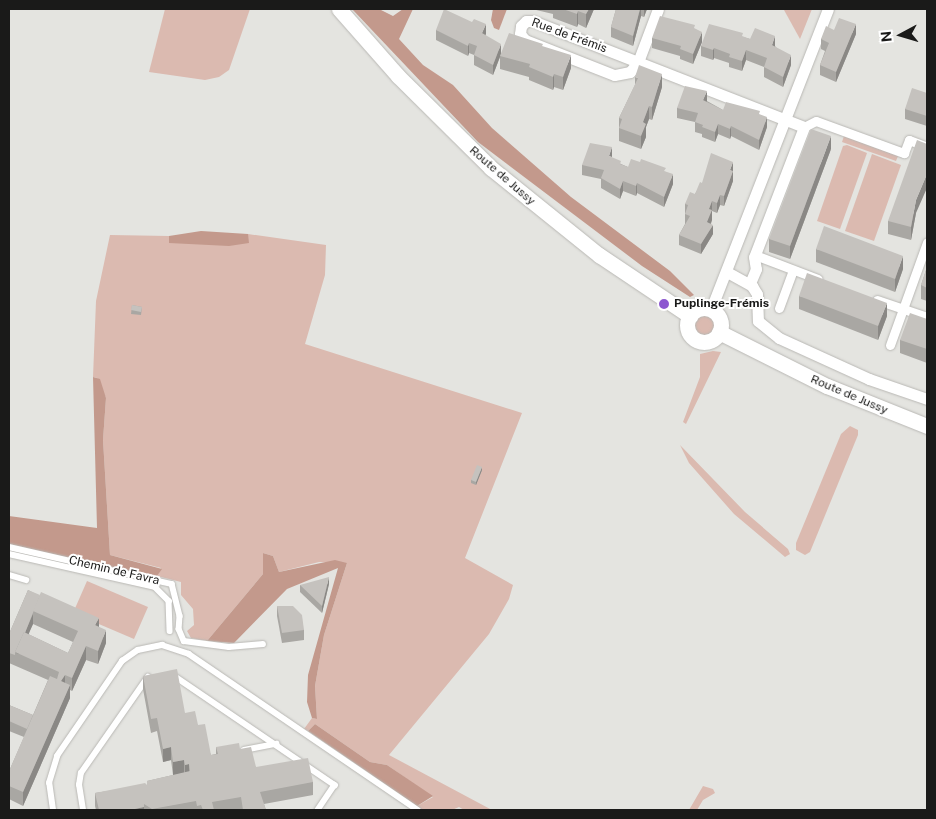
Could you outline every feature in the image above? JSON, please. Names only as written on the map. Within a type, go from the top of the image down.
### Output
[{"type":"main road","name":"Route de Jussy","points":[[339,9],[398,76],[491,168],[599,255],[690,316]]},
{"type":"main road","points":[[700,308],[711,310],[720,319],[719,332],[712,340],[697,341],[687,328],[690,316],[700,308]]},
{"type":"main road","name":"Route de Jussy","points":[[719,332],[828,386],[927,426]]},
{"type":"street","points":[[638,62],[658,9]]},
{"type":"street","points":[[711,310],[828,9]]},
{"type":"street","name":"Rue de Frémis","points":[[638,62],[630,72],[614,75],[525,40],[520,29],[524,22],[533,21],[638,62],[785,121],[804,127]]},
{"type":"street","points":[[750,283],[756,269],[755,256],[804,127],[816,121],[904,153],[909,140],[927,147]]},
{"type":"street","points":[[890,345],[925,254],[927,242]]},
{"type":"street","points":[[755,256],[832,284]]},
{"type":"street","points":[[779,308],[793,270]]},
{"type":"street","points":[[727,272],[750,283],[757,294],[757,318],[766,329],[834,364],[927,399]]},
{"type":"street","points":[[868,297],[927,317]]},
{"type":"lane","points":[[804,127],[817,132]]},
{"type":"lane","name":"Chemin de Favra","points":[[9,547],[172,584],[180,616],[179,629],[184,641],[230,647],[263,644]]},
{"type":"lane","points":[[9,554],[155,587],[169,601],[170,631]]},
{"type":"lane","points":[[9,576],[26,580]]},
{"type":"lane","points":[[53,810],[49,783],[57,756],[122,661],[138,650],[162,645],[190,654],[418,810]]},
{"type":"lane","points":[[162,672],[177,677],[335,785],[318,810]]},
{"type":"lane","points":[[83,810],[79,785],[83,768],[141,683],[153,675]]},
{"type":"lane","points":[[239,751],[276,744]]},
{"type":"shaded area","points":[[165,9],[250,9],[229,70],[219,77],[205,80],[149,72]]},
{"type":"shaded area","points":[[352,9],[379,9],[393,16],[403,9],[413,9],[399,39],[423,65],[453,85],[492,128],[571,197],[670,271],[694,295],[690,297],[642,266],[478,142]]},
{"type":"shaded area","points":[[493,9],[507,9],[499,30],[494,28],[491,20]]},
{"type":"shaded area","points":[[812,9],[800,39],[784,10]]},
{"type":"shaded area","points":[[844,136],[898,156],[896,161],[842,142]]},
{"type":"shaded area","points":[[847,145],[867,153],[840,229],[817,221],[843,146]]},
{"type":"shaded area","points":[[872,154],[901,165],[874,241],[845,231]]},
{"type":"shaded area","points":[[201,231],[248,234],[249,243],[229,246],[169,243],[169,236]]},
{"type":"shaded area","points":[[248,234],[326,245],[325,275],[305,344],[522,413],[465,558],[513,585],[509,599],[489,634],[389,755],[492,810],[464,810],[459,807],[452,810],[422,810],[417,806],[433,797],[387,765],[370,762],[315,724],[308,731],[304,729],[312,718],[317,719],[315,686],[324,635],[347,563],[319,562],[279,572],[273,556],[263,553],[263,574],[207,641],[191,638],[187,631],[194,625],[193,609],[181,595],[181,582],[157,576],[161,568],[110,555],[103,440],[106,398],[97,378],[93,377],[96,301],[110,235],[169,236],[169,243],[248,243]]},
{"type":"shaded area","points":[[704,314],[712,317],[715,325],[712,333],[704,336],[696,333],[693,325],[696,317]]},
{"type":"shaded area","points":[[713,351],[721,352],[686,424],[683,422],[700,377],[700,354]]},
{"type":"shaded area","points":[[93,377],[100,379],[106,398],[103,440],[110,555],[162,569],[157,576],[9,547],[9,516],[97,528]]},
{"type":"shaded area","points":[[850,426],[858,430],[858,435],[810,552],[805,555],[796,550],[796,543],[841,434]]},
{"type":"shaded area","points":[[680,445],[745,512],[788,549],[790,554],[785,557],[734,514],[689,463]]},
{"type":"shaded area","points":[[263,553],[273,556],[279,572],[335,560],[347,563],[324,635],[315,686],[317,719],[312,718],[307,702],[308,675],[338,568],[287,589],[234,643],[207,641],[263,574]]},
{"type":"shaded area","points":[[87,581],[148,607],[134,639],[73,613]]},
{"type":"shaded area","points":[[315,724],[370,762],[387,765],[433,796],[417,806],[308,731]]},
{"type":"shaded area","points":[[703,786],[713,789],[715,793],[703,800],[697,810],[689,810]]},
{"type":"building","points":[[444,9],[472,22],[474,19],[486,24],[482,33],[501,44],[493,65],[474,55],[477,46],[469,43],[468,46],[436,30]]},
{"type":"building","points":[[563,9],[589,9],[586,14],[578,11],[577,14]]},
{"type":"building","points":[[616,9],[640,9],[633,36],[611,27]]},
{"type":"building","points":[[660,16],[695,25],[694,28],[702,32],[693,54],[680,49],[681,46],[652,38]]},
{"type":"building","points":[[839,18],[856,24],[836,72],[820,65],[829,43],[821,39],[826,26],[834,30]]},
{"type":"building","points":[[709,24],[743,33],[742,36],[750,39],[755,28],[775,36],[772,45],[791,55],[783,77],[764,67],[767,58],[746,50],[742,61],[729,57],[730,54],[714,48],[713,50],[701,46]]},
{"type":"building","points":[[509,33],[571,55],[563,77],[554,74],[553,77],[529,67],[530,64],[500,56]]},
{"type":"building","points":[[639,65],[662,74],[652,107],[649,106],[643,122],[646,124],[641,136],[619,128],[622,119],[619,118],[638,78],[635,77]]},
{"type":"building","points":[[685,86],[707,91],[703,100],[723,110],[726,102],[760,111],[759,114],[767,117],[759,140],[731,126],[730,129],[718,124],[715,132],[695,122],[698,113],[677,108]]},
{"type":"building","points":[[912,88],[927,93],[927,116],[905,109]]},
{"type":"building","points":[[811,129],[831,136],[790,246],[769,239]]},
{"type":"building","points":[[917,140],[927,144],[927,174],[916,200],[911,227],[888,221]]},
{"type":"building","points":[[590,143],[612,147],[609,156],[621,161],[620,164],[628,167],[631,159],[640,162],[641,159],[666,168],[664,171],[673,174],[664,197],[637,183],[636,186],[623,181],[620,189],[601,178],[604,170],[582,165]]},
{"type":"building","points":[[711,153],[733,162],[730,170],[733,171],[724,196],[720,195],[717,203],[712,201],[709,209],[712,210],[707,222],[713,225],[701,244],[679,235],[690,216],[685,214],[688,205],[685,204],[690,192],[695,194],[700,182],[702,183]]},
{"type":"building","points":[[824,226],[903,256],[895,279],[816,249]]},
{"type":"building","points":[[927,267],[927,288],[921,285]]},
{"type":"building","points":[[807,273],[887,303],[878,326],[799,296]]},
{"type":"building","points":[[132,305],[142,307],[141,312],[131,310]]},
{"type":"building","points":[[910,313],[927,319],[927,349],[900,340]]},
{"type":"building","points":[[477,465],[482,467],[476,482],[471,480]]},
{"type":"building","points":[[329,577],[322,606],[300,585]]},
{"type":"building","points":[[28,590],[40,595],[15,655],[9,653],[9,634]]},
{"type":"building","points":[[41,592],[99,618],[95,625],[106,630],[98,651],[86,646],[72,678],[65,675],[61,681],[70,685],[23,792],[9,786],[9,768],[50,676],[57,679],[59,672],[15,652],[24,632],[68,653],[78,631],[33,611]]},
{"type":"building","points":[[277,606],[293,606],[302,615],[304,630],[282,633]]},
{"type":"building","points":[[177,669],[185,713],[195,711],[198,725],[205,724],[211,755],[218,754],[216,747],[239,743],[240,749],[251,747],[256,767],[308,758],[313,782],[260,792],[266,810],[243,810],[241,797],[212,802],[214,810],[203,810],[201,805],[197,806],[196,801],[152,809],[144,804],[144,807],[130,810],[99,810],[95,793],[145,783],[147,785],[147,781],[190,771],[189,764],[185,765],[184,760],[173,762],[171,747],[163,749],[157,718],[151,719],[143,676]]},
{"type":"building","points":[[9,705],[33,715],[27,729],[9,721]]},
{"type":"place","name":"Puplinge-Frémis","points":[[664,304]]}]
